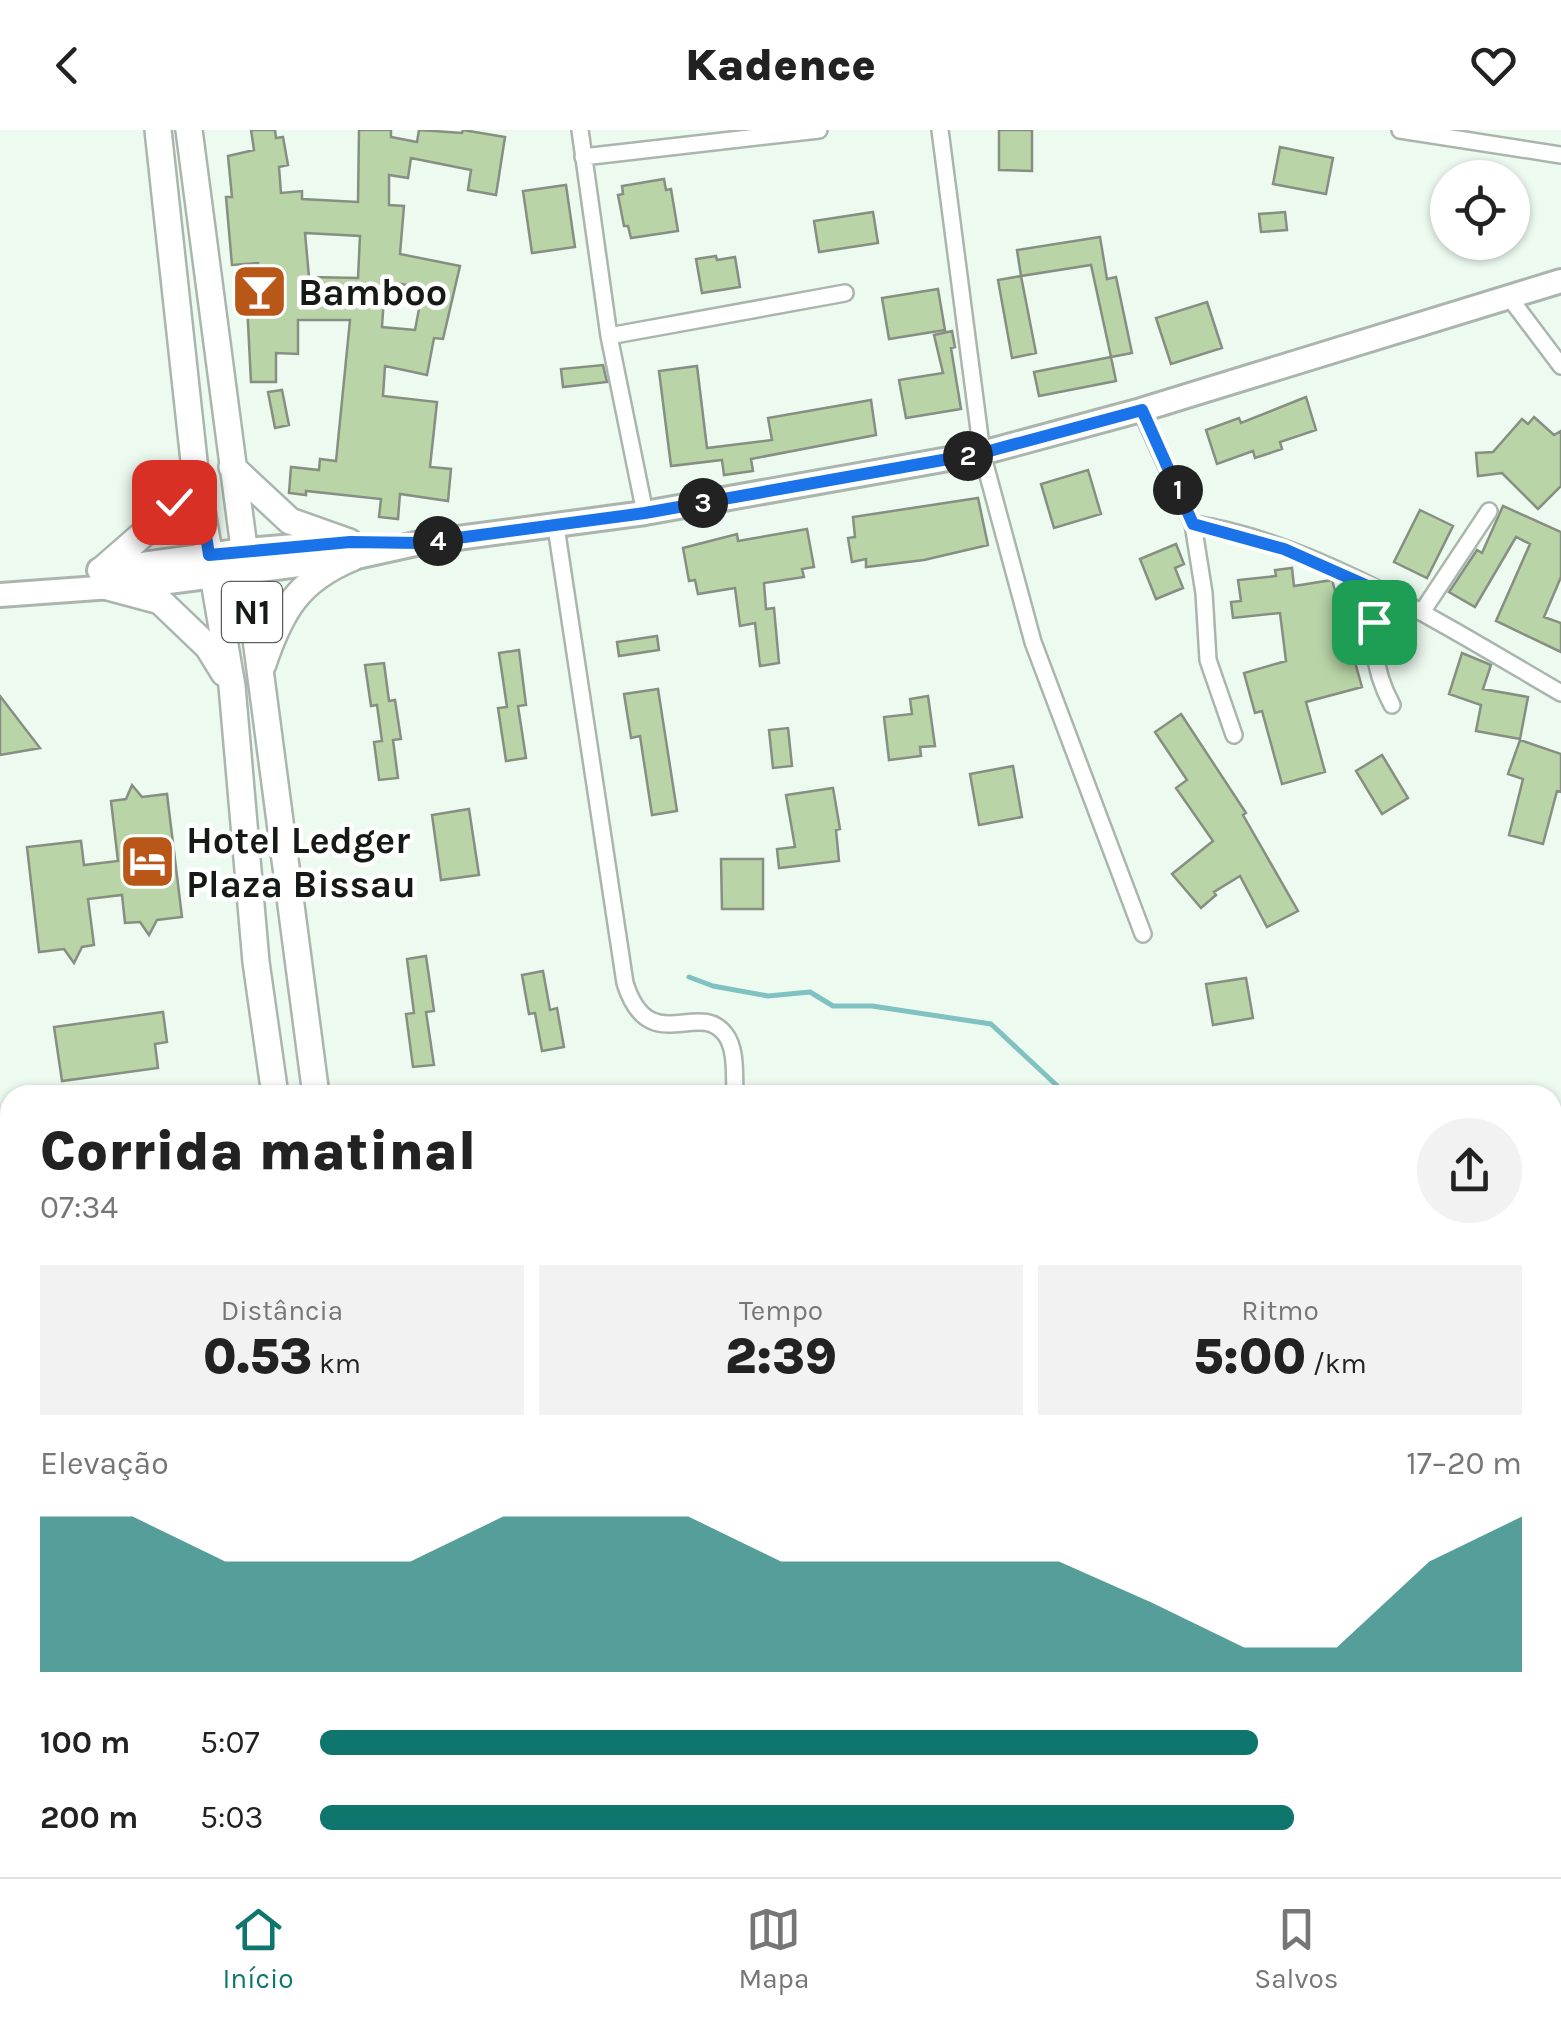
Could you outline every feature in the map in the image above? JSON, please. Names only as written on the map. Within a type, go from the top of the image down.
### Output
[{"type":"main road","name":"N1","points":[[158,130],[196,470],[232,686],[256,962],[274,1085]]},
{"type":"main road","name":"N1","points":[[189,130],[315,1085]]},
{"type":"main road","points":[[232,467],[290,521],[351,550],[299,591],[273,632],[259,673]]},
{"type":"main road","points":[[196,470],[104,578],[160,602],[208,647],[232,686]]},
{"type":"street","points":[[580,130],[608,336],[645,513]]},
{"type":"street","points":[[583,157],[818,130]]},
{"type":"street","points":[[940,130],[982,453],[1033,642],[1143,934]]},
{"type":"street","points":[[1400,130],[1561,156]]},
{"type":"street","points":[[0,595],[104,578],[556,526],[982,453],[1142,410],[1561,281]]},
{"type":"street","points":[[608,336],[845,293]]},
{"type":"street","points":[[1509,297],[1561,366]]},
{"type":"street","points":[[1142,410],[1193,524],[1204,593],[1208,660],[1234,735]]},
{"type":"street","points":[[1422,612],[1490,511]]},
{"type":"street","points":[[1193,524],[1284,549],[1381,592],[1561,693]]},
{"type":"street","points":[[556,526],[610,898],[632,1006],[643,1018],[660,1023],[714,1025],[725,1033],[733,1057],[735,1085]]},
{"type":"street","points":[[1381,592],[1372,639],[1377,677],[1392,705]]},
{"type":"building","points":[[251,130],[275,130],[276,138],[283,137],[288,165],[279,167],[281,193],[302,191],[302,199],[358,202],[359,130],[391,130],[391,137],[417,142],[419,130],[463,130],[505,137],[496,195],[468,190],[471,170],[411,158],[408,178],[389,175],[389,205],[404,206],[400,254],[460,266],[443,339],[434,338],[427,375],[385,366],[383,396],[437,402],[430,467],[451,469],[448,501],[400,494],[398,519],[379,517],[381,499],[306,491],[306,495],[289,493],[291,467],[319,470],[320,459],[336,461],[350,320],[298,320],[298,354],[276,353],[276,382],[251,382],[247,304],[253,304],[253,293],[258,293],[258,263],[232,265],[226,197],[232,197],[228,156],[254,150]],"holes":[[[305,233],[360,236],[358,278],[309,277]],[[385,281],[423,288],[415,330],[382,327]]]},
{"type":"building","points":[[999,130],[1032,130],[1032,171],[999,170]]},
{"type":"building","points":[[1280,147],[1333,158],[1326,194],[1273,184]]},
{"type":"building","points":[[664,179],[666,190],[671,189],[678,231],[631,238],[628,226],[624,226],[618,195],[623,194],[622,186]]},
{"type":"building","points":[[566,185],[575,247],[532,253],[523,191]]},
{"type":"building","points":[[873,212],[878,243],[819,252],[814,221]]},
{"type":"building","points":[[1285,212],[1287,230],[1261,232],[1259,214]]},
{"type":"building","points":[[1100,237],[1107,279],[1116,277],[1132,353],[1111,357],[1091,265],[1021,276],[1017,250]]},
{"type":"building","points":[[716,256],[717,260],[735,257],[740,287],[702,293],[696,259]]},
{"type":"building","points":[[1021,276],[1036,353],[1012,358],[998,280]]},
{"type":"building","points":[[938,289],[945,330],[889,339],[882,298]]},
{"type":"building","points":[[1207,302],[1222,348],[1171,364],[1156,318]]},
{"type":"building","points":[[952,331],[961,409],[906,418],[899,380],[943,373],[934,335]]},
{"type":"building","points":[[1111,357],[1116,381],[1039,396],[1034,372]]},
{"type":"building","points":[[603,365],[607,382],[563,387],[561,369]]},
{"type":"building","points":[[697,366],[707,448],[772,440],[768,418],[871,400],[876,435],[751,459],[753,471],[724,475],[722,460],[671,466],[659,371]]},
{"type":"building","points":[[282,390],[289,425],[275,428],[268,392]]},
{"type":"building","points":[[1306,397],[1316,430],[1280,442],[1282,449],[1255,458],[1253,451],[1217,464],[1206,430],[1239,418],[1241,423]]},
{"type":"building","points":[[1534,417],[1554,435],[1561,431],[1561,486],[1538,509],[1502,473],[1478,476],[1476,453],[1493,452],[1522,419],[1528,424]]},
{"type":"building","points":[[1088,470],[1101,514],[1054,528],[1041,484]]},
{"type":"building","points":[[978,498],[988,545],[924,560],[866,567],[866,559],[852,562],[848,538],[855,537],[853,517]]},
{"type":"building","points":[[1503,506],[1561,532],[1561,577],[1544,617],[1561,623],[1561,652],[1496,621],[1530,544],[1516,537],[1475,607],[1449,592],[1477,550],[1482,553]]},
{"type":"building","points":[[1420,510],[1453,526],[1427,578],[1394,562]]},
{"type":"building","points":[[807,529],[814,567],[802,569],[804,577],[764,583],[766,609],[774,608],[779,663],[760,666],[755,623],[740,626],[735,588],[698,594],[695,580],[689,581],[683,548],[737,534],[738,541]]},
{"type":"building","points":[[1176,544],[1184,564],[1175,568],[1183,588],[1156,599],[1140,559]]},
{"type":"building","points":[[1292,568],[1294,586],[1332,580],[1362,687],[1306,702],[1325,772],[1282,784],[1262,711],[1255,713],[1244,673],[1286,661],[1280,613],[1233,618],[1231,602],[1241,601],[1238,580],[1276,576],[1275,570]]},
{"type":"building","points":[[657,636],[659,650],[619,656],[617,642]]},
{"type":"building","points":[[519,650],[526,705],[518,706],[526,758],[506,761],[498,708],[507,707],[499,653]]},
{"type":"building","points":[[1462,653],[1491,665],[1483,689],[1528,697],[1520,739],[1476,731],[1481,705],[1449,694]]},
{"type":"building","points":[[384,663],[389,701],[395,700],[401,739],[393,740],[398,778],[379,780],[374,742],[382,741],[377,705],[371,706],[365,665]]},
{"type":"building","points":[[658,689],[677,811],[652,815],[640,736],[631,738],[624,694]]},
{"type":"building","points":[[0,696],[40,748],[0,755]]},
{"type":"building","points":[[928,696],[935,746],[920,747],[921,756],[889,760],[884,717],[912,714],[910,699]]},
{"type":"building","points":[[1181,714],[1246,813],[1243,815],[1298,911],[1267,927],[1240,876],[1214,892],[1216,895],[1201,908],[1172,874],[1213,841],[1176,788],[1187,780],[1155,732]]},
{"type":"building","points":[[788,728],[792,766],[773,768],[769,730]]},
{"type":"building","points":[[1520,740],[1561,754],[1561,792],[1557,791],[1543,844],[1509,835],[1523,779],[1508,774]]},
{"type":"building","points":[[1382,755],[1408,798],[1382,814],[1356,771]]},
{"type":"building","points":[[1013,766],[1022,817],[979,825],[970,774]]},
{"type":"building","points":[[132,785],[142,797],[167,794],[182,917],[157,920],[149,935],[140,922],[125,923],[122,895],[88,899],[94,945],[82,947],[74,963],[64,949],[39,952],[27,847],[81,841],[84,865],[118,861],[111,801],[126,799]]},
{"type":"building","points":[[833,788],[840,829],[836,830],[839,861],[779,868],[777,849],[795,847],[786,795]]},
{"type":"building","points":[[469,809],[479,875],[441,880],[432,815]]},
{"type":"building","points":[[721,859],[763,859],[763,909],[722,909]]},
{"type":"building","points":[[426,956],[434,1011],[426,1012],[434,1065],[413,1067],[406,1014],[414,1013],[407,959]]},
{"type":"building","points":[[543,971],[550,1010],[557,1008],[564,1047],[542,1051],[535,1013],[529,1014],[522,975]]},
{"type":"building","points":[[1246,978],[1253,1018],[1213,1025],[1206,984]]},
{"type":"building","points":[[163,1012],[167,1042],[155,1044],[158,1068],[62,1081],[54,1027]]},
{"type":"waterway","points":[[689,977],[713,986],[768,996],[810,992],[833,1006],[872,1006],[991,1024],[1056,1085]]},
{"type":"place","name":"Bamboo","points":[[259,292]]},
{"type":"place","name":"Hotel Ledger Plaza Bissau","points":[[147,862]]},
{"type":"route","points":[[174,502],[196,470],[209,555],[350,542],[420,543],[645,513],[982,453],[1142,410],[1193,524],[1212,526],[1284,549],[1381,592],[1374,622]]}]
